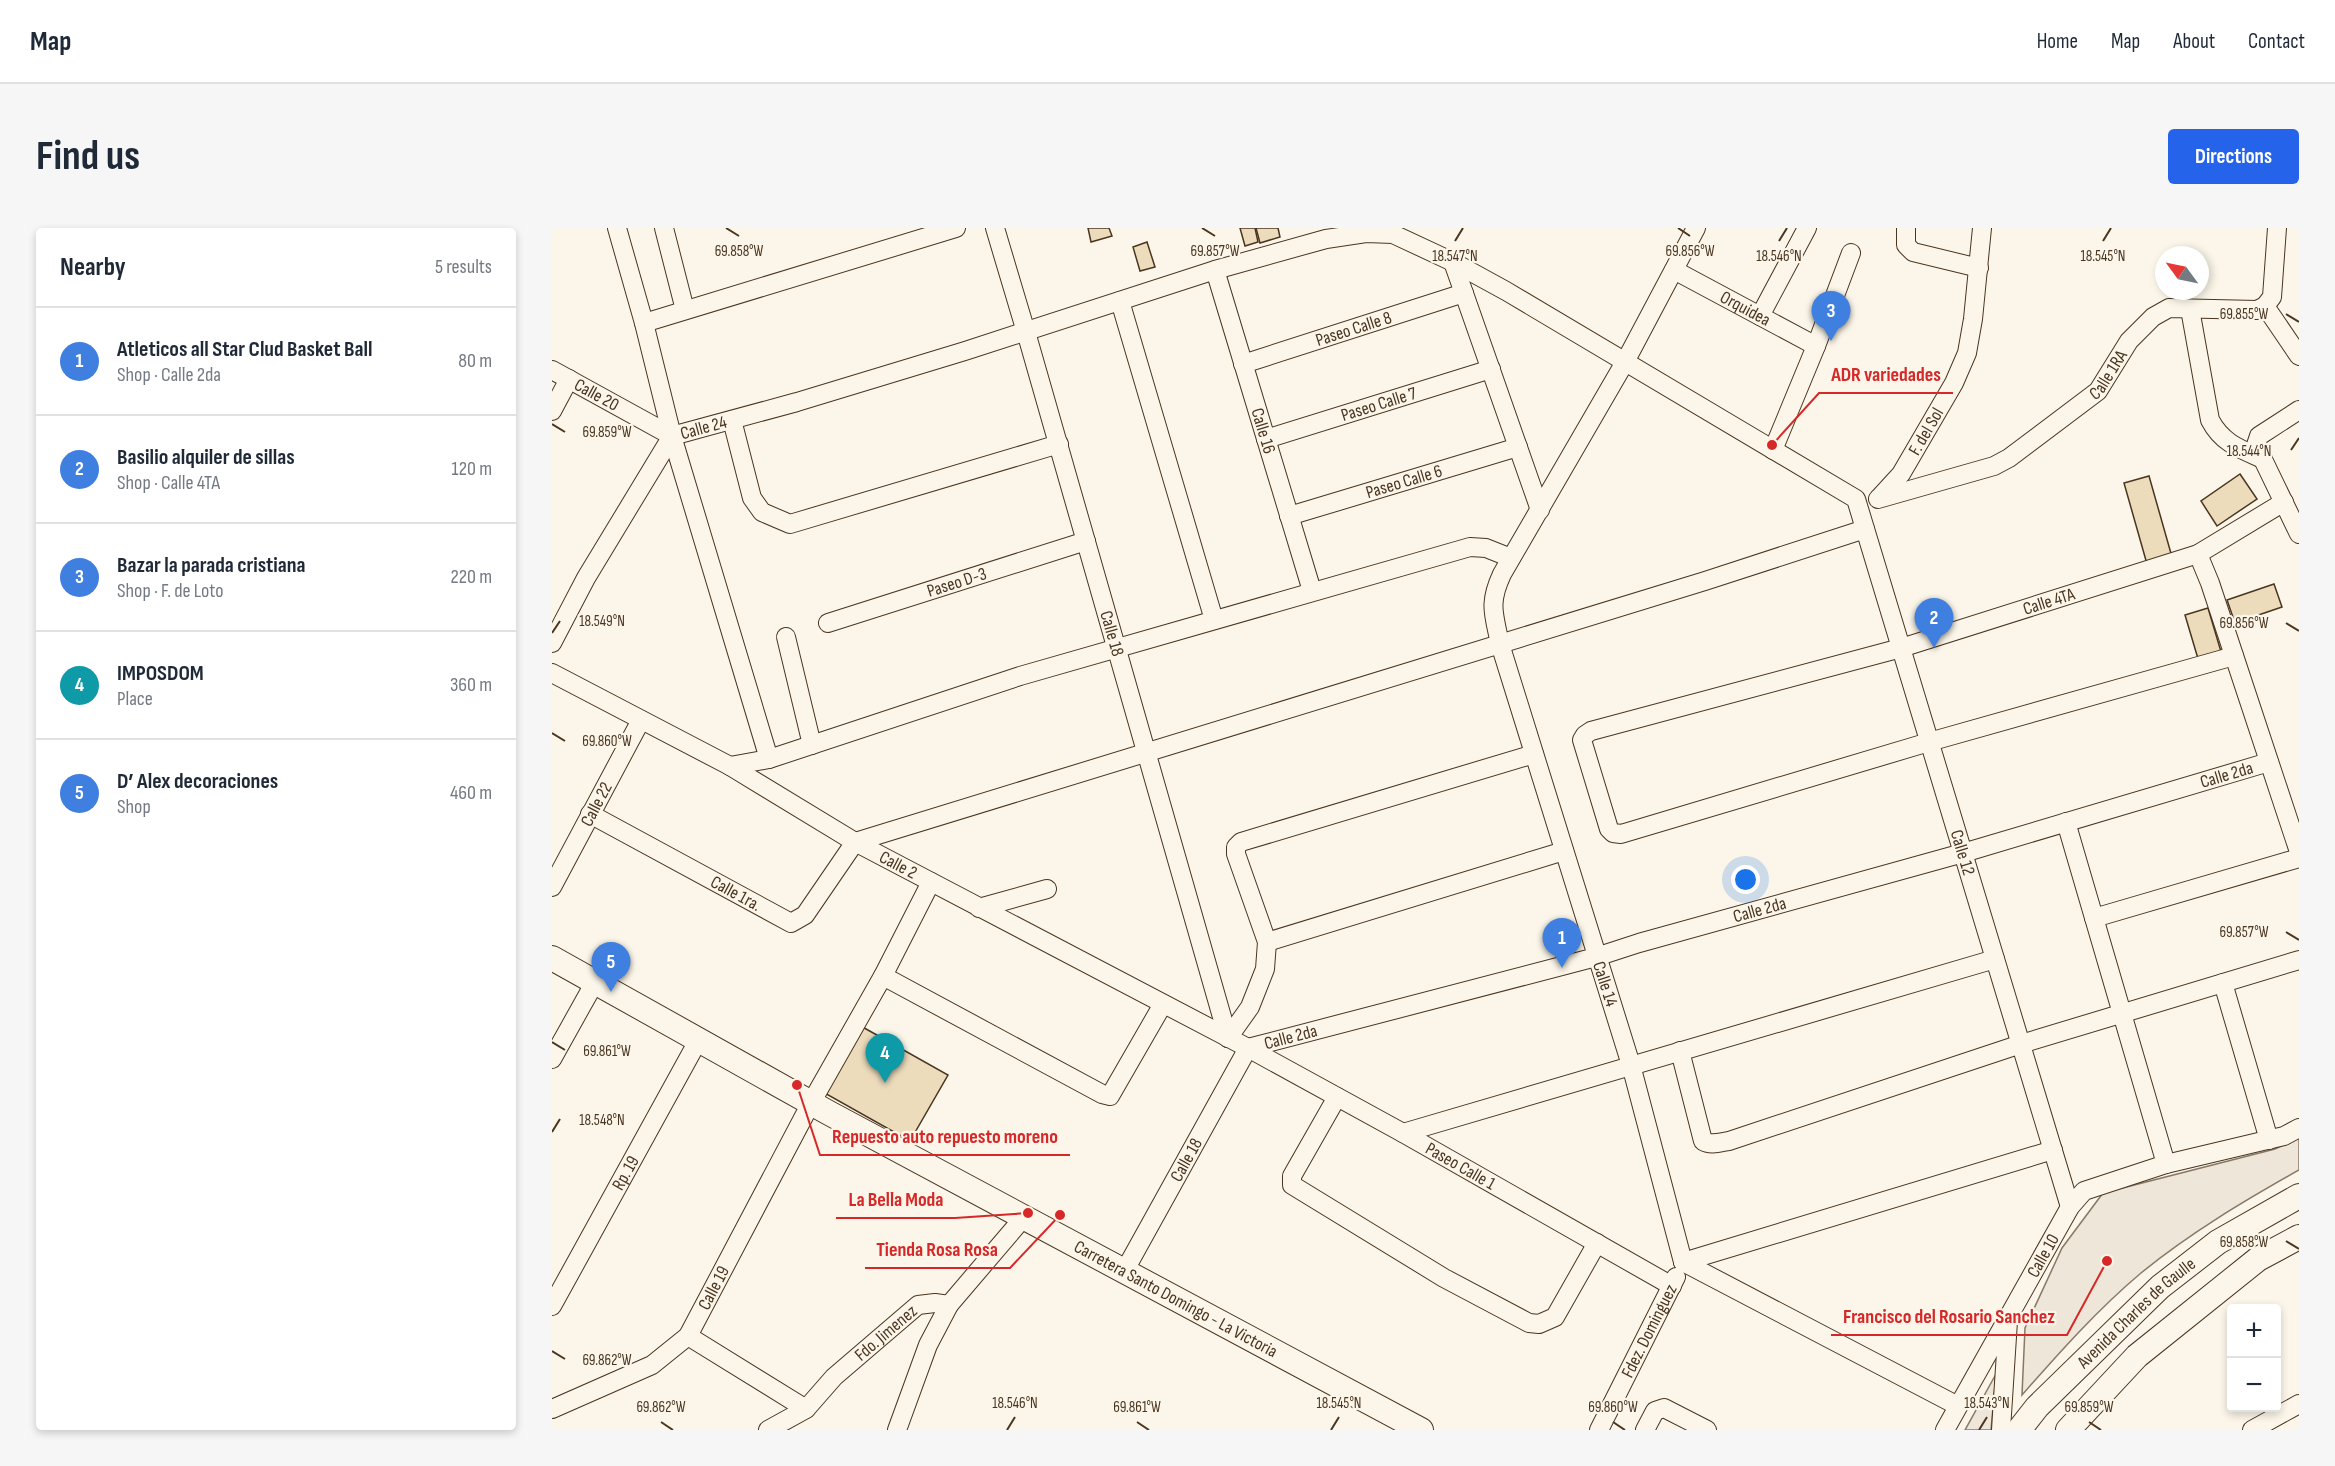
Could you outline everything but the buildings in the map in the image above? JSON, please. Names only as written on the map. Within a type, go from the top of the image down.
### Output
[{"type":"main road","name":"Carretera Santo Domingo - La Victoria","points":[[552,958],[811,1103],[1421,1430]]},
{"type":"main road","name":"Avenida Charles de Gaulle","points":[[2019,1430],[2037,1407],[2160,1287],[2218,1242],[2299,1196]]},
{"type":"main road","name":"Avenida Charles de Gaulle","points":[[2068,1430],[2137,1356],[2258,1259],[2299,1237]]},
{"type":"street","points":[[617,228],[644,323],[672,436],[769,759]]},
{"type":"street","points":[[664,228],[686,310]]},
{"type":"street","points":[[644,323],[956,228]]},
{"type":"street","name":"Calle 18","points":[[994,228],[1059,444],[1228,1038]]},
{"type":"street","points":[[730,766],[769,759],[1020,676],[1470,547],[1486,548],[1511,558],[1625,362],[1696,228]]},
{"type":"street","points":[[1760,316],[1807,228]]},
{"type":"street","points":[[1906,228],[1906,245],[1913,252],[1980,268]]},
{"type":"street","name":"F. del Sol","points":[[855,842],[1705,581],[1861,513],[1878,499],[1901,474],[1954,383],[1967,354],[1980,268],[1982,228]]},
{"type":"street","points":[[2277,228],[2272,297],[2265,306],[2299,356]]},
{"type":"street","points":[[1392,231],[1453,262],[1773,450],[1861,513]]},
{"type":"street","name":"Calle 24","points":[[552,643],[586,578],[672,436],[965,351],[1215,270],[1326,239],[1392,231]]},
{"type":"street","points":[[1773,450],[1851,253]]},
{"type":"street","points":[[1453,262],[1540,510]]},
{"type":"street","name":"Calle 16","points":[[1215,270],[1312,591]]},
{"type":"street","name":"Orquidea","points":[[1674,270],[1816,346]]},
{"type":"street","name":"Paseo Calle 8","points":[[1243,364],[1464,293]]},
{"type":"street","points":[[1120,301],[1214,620]]},
{"type":"street","name":"Calle 1RA","points":[[1878,499],[1994,466],[2009,458],[2098,391],[2129,341],[2152,317],[2169,308],[2257,310],[2265,306]]},
{"type":"street","points":[[2190,309],[2210,420],[2217,433],[2234,446],[2260,452]]},
{"type":"street","name":"Paseo Calle 7","points":[[1266,438],[1491,369]]},
{"type":"street","name":"Calle 20","points":[[552,370],[672,436]]},
{"type":"street","points":[[552,411],[569,379]]},
{"type":"street","points":[[2299,410],[2259,436],[2260,452],[2299,534]]},
{"type":"street","points":[[732,420],[752,498],[762,512],[790,524],[1059,444]]},
{"type":"street","name":"Paseo Calle 6","points":[[1289,516],[1518,447]]},
{"type":"street","name":"Calle 4TA","points":[[1929,742],[1621,834],[1609,829],[1582,740],[1591,731],[1901,648],[2198,554],[2284,502]]},
{"type":"street","name":"Calle 12","points":[[1861,513],[2070,1206]]},
{"type":"street","name":"Paseo D-3","points":[[828,623],[1086,541]]},
{"type":"street","points":[[2198,554],[2210,583],[2299,852]]},
{"type":"street","name":"Calle 14","points":[[1511,558],[1495,589],[1492,604],[1500,644],[1630,1065],[1683,1262]]},
{"type":"street","points":[[786,638],[812,745]]},
{"type":"street","points":[[1929,742],[2234,656]]},
{"type":"street","name":"Calle 2","points":[[552,673],[730,766],[855,842],[1248,1048]]},
{"type":"street","name":"Calle 22","points":[[552,887],[641,720]]},
{"type":"street","points":[[1228,1038],[1250,1007],[1265,969],[1266,942],[1236,854],[1236,847],[1240,842],[1534,754]]},
{"type":"street","name":"Calle 2da","points":[[1248,1048],[1596,957],[2269,762]]},
{"type":"street","name":"Calle 1ra.","points":[[590,814],[791,923],[806,915],[855,842]]},
{"type":"street","points":[[2066,822],[2166,1164]]},
{"type":"street","points":[[1266,942],[1564,851]]},
{"type":"street","points":[[2094,918],[2299,858]]},
{"type":"street","name":"Calle 19","points":[[552,1408],[652,1365],[688,1336],[811,1103],[883,976],[931,882]]},
{"type":"street","points":[[979,908],[1047,889]]},
{"type":"street","points":[[1403,1134],[1563,1088],[1630,1065],[1995,959]]},
{"type":"street","points":[[1680,1051],[1704,1141],[1708,1144],[1729,1141],[2021,1044],[2299,960]]},
{"type":"street","points":[[883,976],[1102,1094],[1110,1096],[1163,1004]]},
{"type":"street","points":[[552,1059],[595,982]]},
{"type":"street","points":[[2223,983],[2269,1140]]},
{"type":"street","name":"Rp. 19","points":[[552,1306],[699,1039]]},
{"type":"street","name":"Calle 18","points":[[1125,1270],[1248,1048]]},
{"type":"street","name":"Paseo Calle 1","points":[[1248,1048],[1672,1286]]},
{"type":"street","points":[[1337,1097],[1292,1176],[1292,1185],[1444,1278],[1529,1323],[1539,1324],[1554,1317],[1597,1243]]},
{"type":"street","points":[[2070,1206],[2084,1191],[2166,1164],[2284,1136],[2299,1128]]},
{"type":"street","points":[[1683,1262],[2053,1150]]},
{"type":"street","name":"Calle 10","points":[[1945,1430],[2070,1206]]},
{"type":"street","points":[[897,1430],[928,1345],[949,1305],[1024,1217]]},
{"type":"street","points":[[1683,1262],[1958,1406]]},
{"type":"street","name":"Fdez. Dominguez","points":[[1599,1430],[1683,1262]]},
{"type":"street","name":"Fdo. Jimenez","points":[[768,1430],[806,1409],[834,1377],[918,1305],[935,1303],[949,1305]]},
{"type":"street","points":[[2001,1430],[2008,1316]]},
{"type":"street","points":[[688,1336],[806,1409]]},
{"type":"street","points":[[2252,1430],[2299,1404]]},
{"type":"street","points":[[1644,1430],[1655,1411],[1664,1408],[1707,1430]]},
{"type":"shaded area","points":[[2299,1138],[2299,1170],[2218,1218],[2141,1273],[2094,1316],[2022,1395],[2025,1328],[2062,1248],[2103,1193],[2275,1149]]},
{"type":"shaded area","points":[[1996,1374],[1991,1430],[1965,1430]]},
{"type":"place","name":"Bazar la parada cristiana","points":[[1831,341]]},
{"type":"place","name":"ADR variedades","points":[[1772,445]]},
{"type":"place","name":"Basilio alquiler de sillas","points":[[1934,648]]},
{"type":"place","name":"Atleticos all Star Clud Basket Ball","points":[[1562,968]]},
{"type":"place","name":"D’ Alex decoraciones","points":[[611,992]]},
{"type":"place","name":"IMPOSDOM","points":[[885,1083]]},
{"type":"place","name":"Repuesto auto repuesto moreno","points":[[797,1085]]},
{"type":"place","name":"La Bella Moda","points":[[1028,1213]]},
{"type":"place","name":"Tienda Rosa Rosa","points":[[1060,1215]]},
{"type":"place","name":"Francisco del Rosario Sanchez","points":[[2107,1261]]}]
